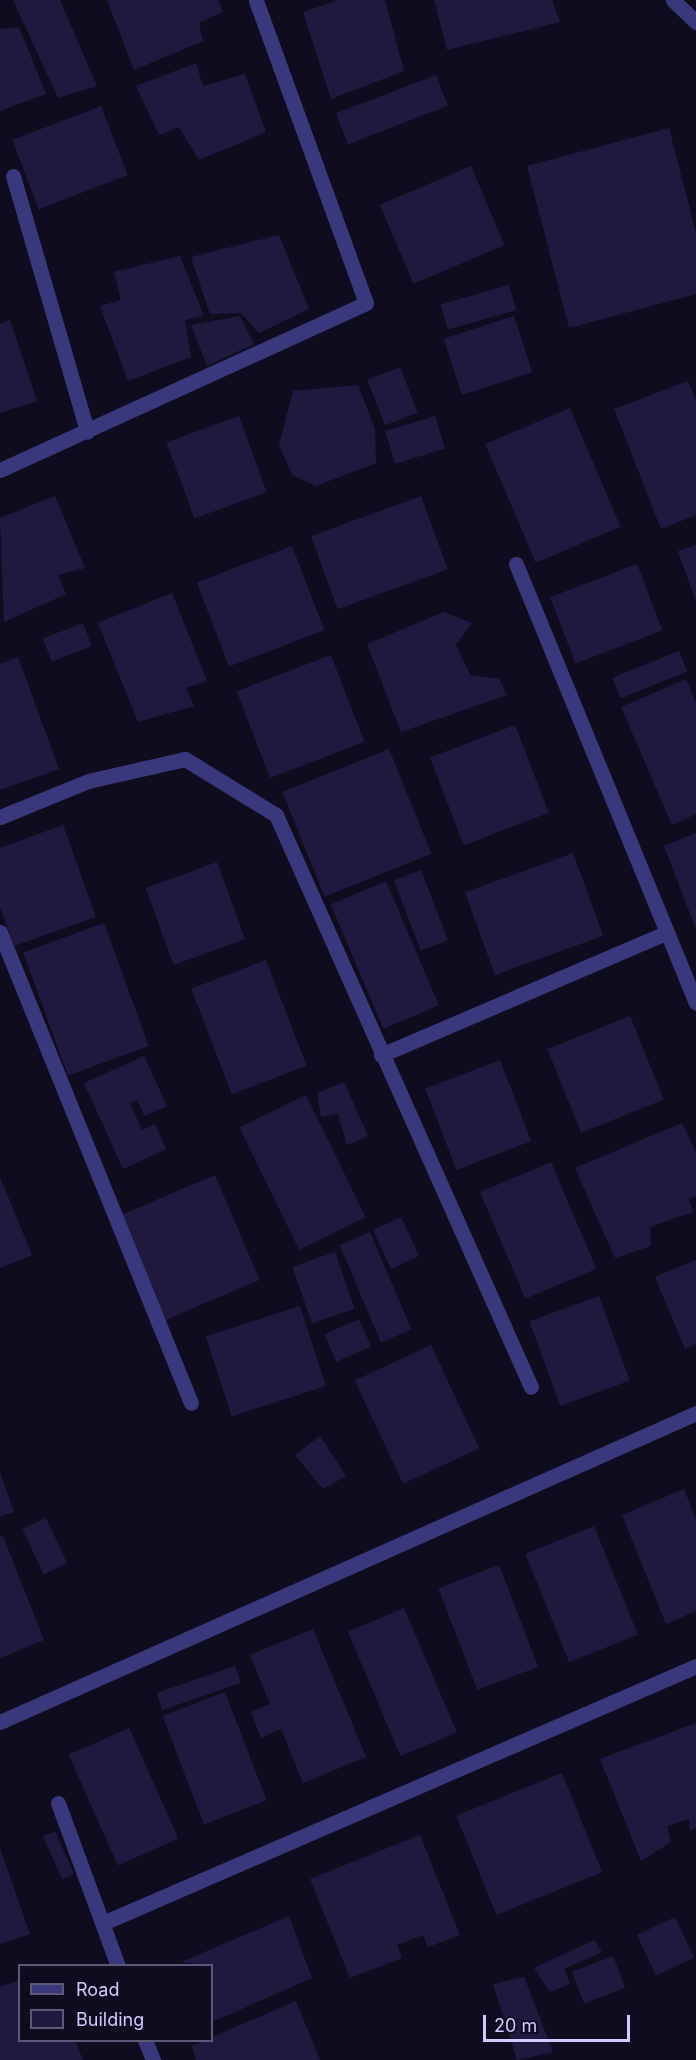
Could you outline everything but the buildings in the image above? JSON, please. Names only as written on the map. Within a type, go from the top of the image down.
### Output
[{"type":"street","points":[[0,470],[366,303],[256,0]]},
{"type":"street","points":[[673,0],[676,9],[696,22]]},
{"type":"street","points":[[13,176],[87,431]]},
{"type":"street","points":[[516,564],[696,1003]]},
{"type":"street","points":[[0,817],[88,781],[185,759],[276,816],[531,1388]]},
{"type":"street","points":[[0,932],[191,1403]]},
{"type":"street","points":[[381,1055],[666,933]]},
{"type":"street","points":[[0,1722],[696,1413]]},
{"type":"street","points":[[103,1923],[696,1666]]},
{"type":"street","points":[[58,1803],[118,1964]]},
{"type":"street","points":[[147,2042],[153,2060]]}]
